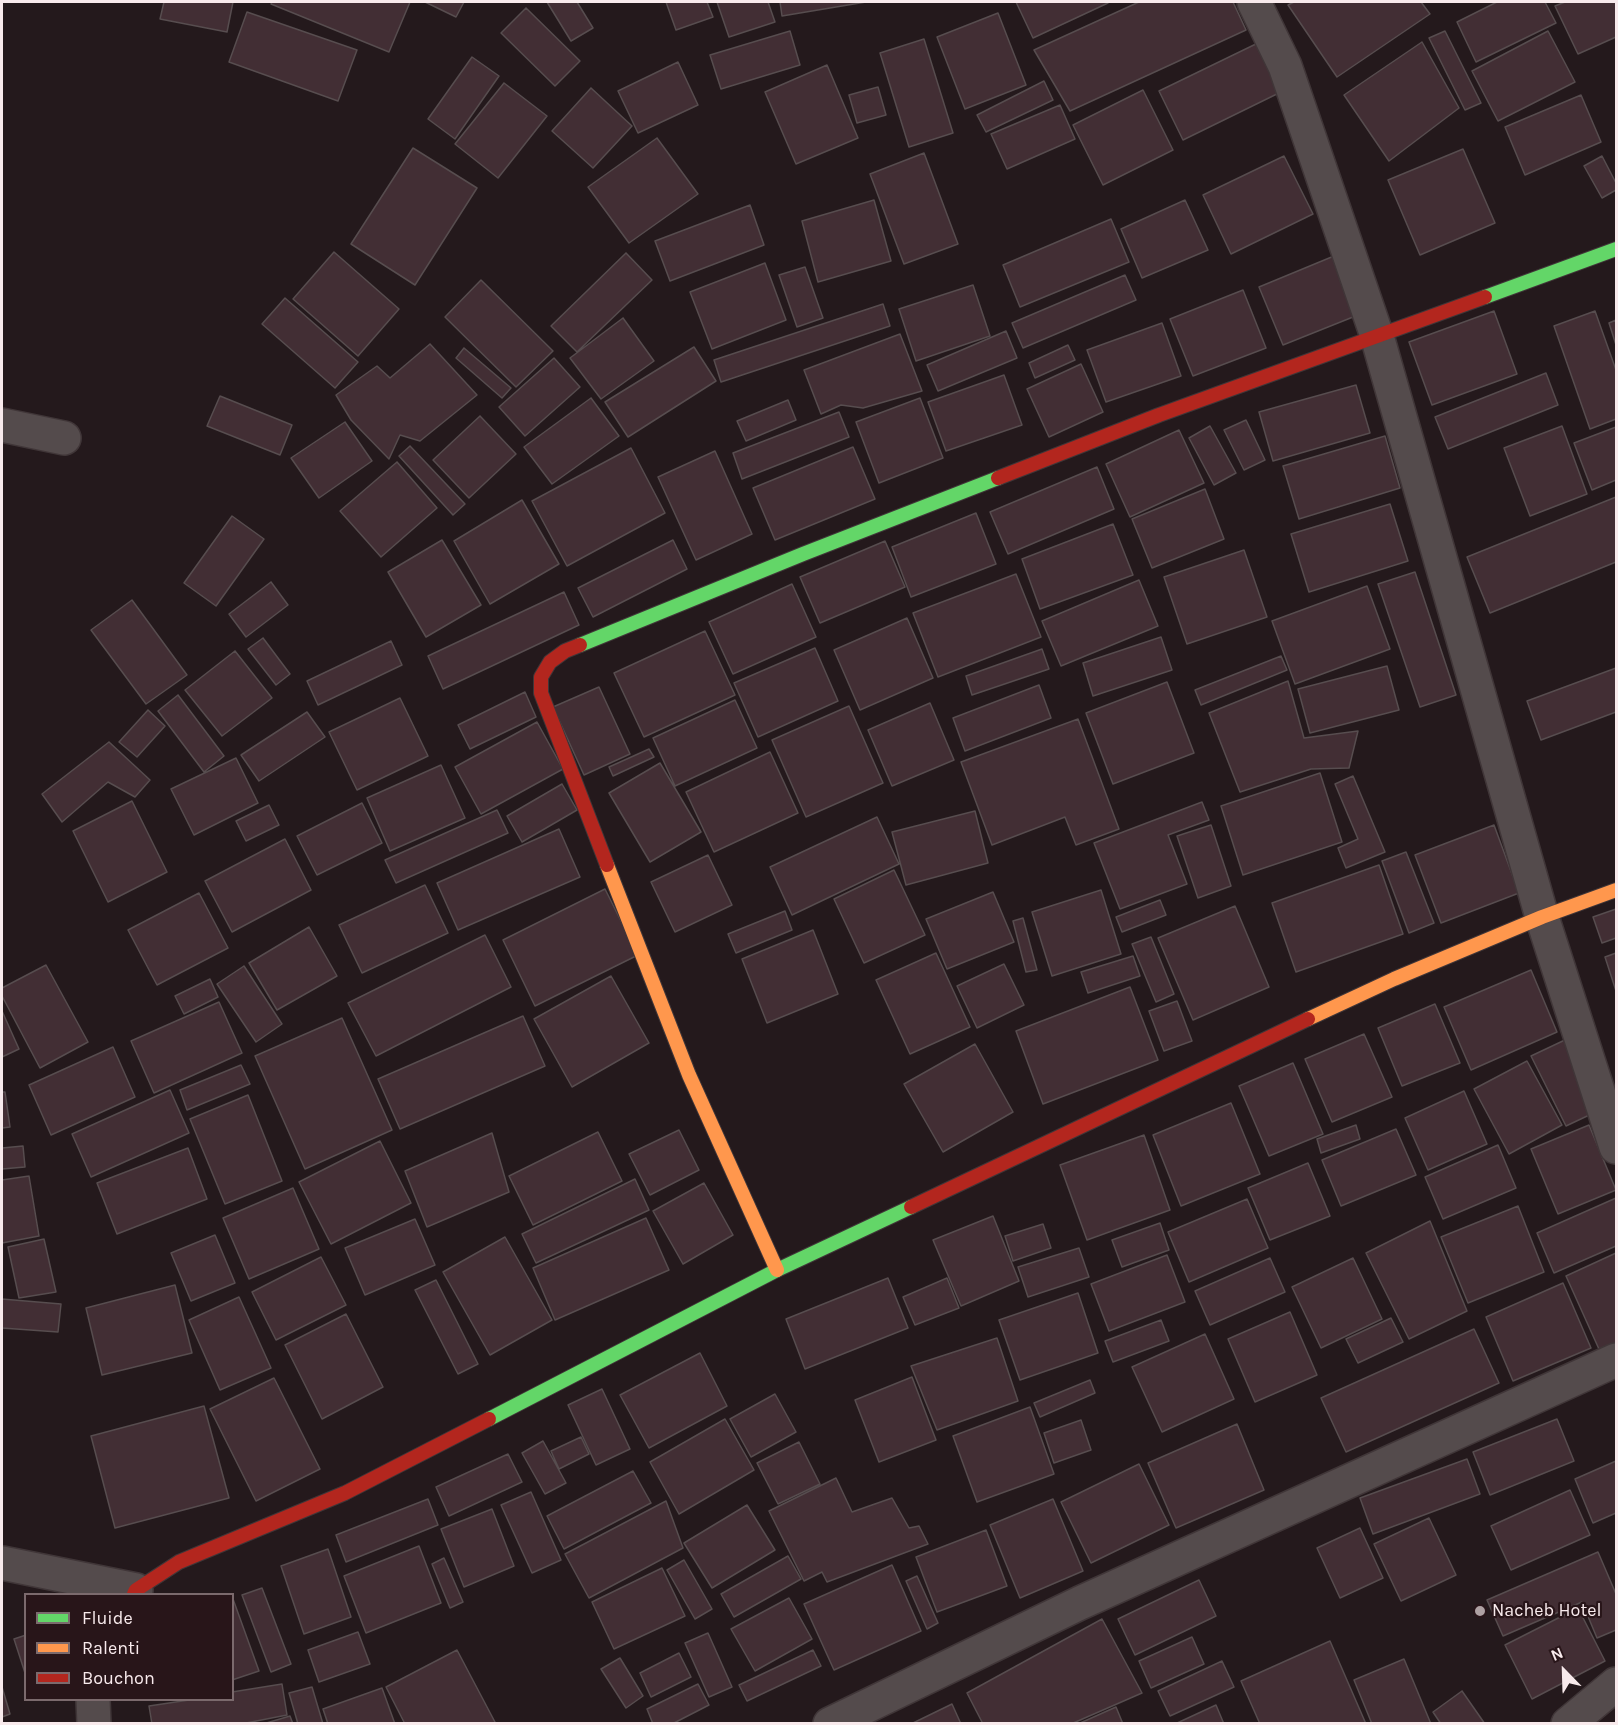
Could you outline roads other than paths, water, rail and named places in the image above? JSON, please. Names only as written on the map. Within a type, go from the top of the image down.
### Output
[{"type":"street","points":[[1254,2],[1285,66],[1377,336],[1542,917],[1617,1147]]},
{"type":"street","points":[[777,1270],[689,1075],[541,693],[541,677],[550,662],[565,651],[803,554],[1148,419],[1617,249]]},
{"type":"street","points":[[2,425],[64,438]]},
{"type":"street","points":[[2,1563],[135,1592],[178,1562],[345,1493],[777,1270],[1394,979],[1542,917],[1617,890]]},
{"type":"street","points":[[830,1724],[1080,1604],[1617,1360]]},
{"type":"street","points":[[1568,1724],[1617,1684]]},
{"type":"street","points":[[93,1701],[94,1724]]},
{"type":"place","name":"Nacheb Hotel","points":[[1480,1611]]}]
